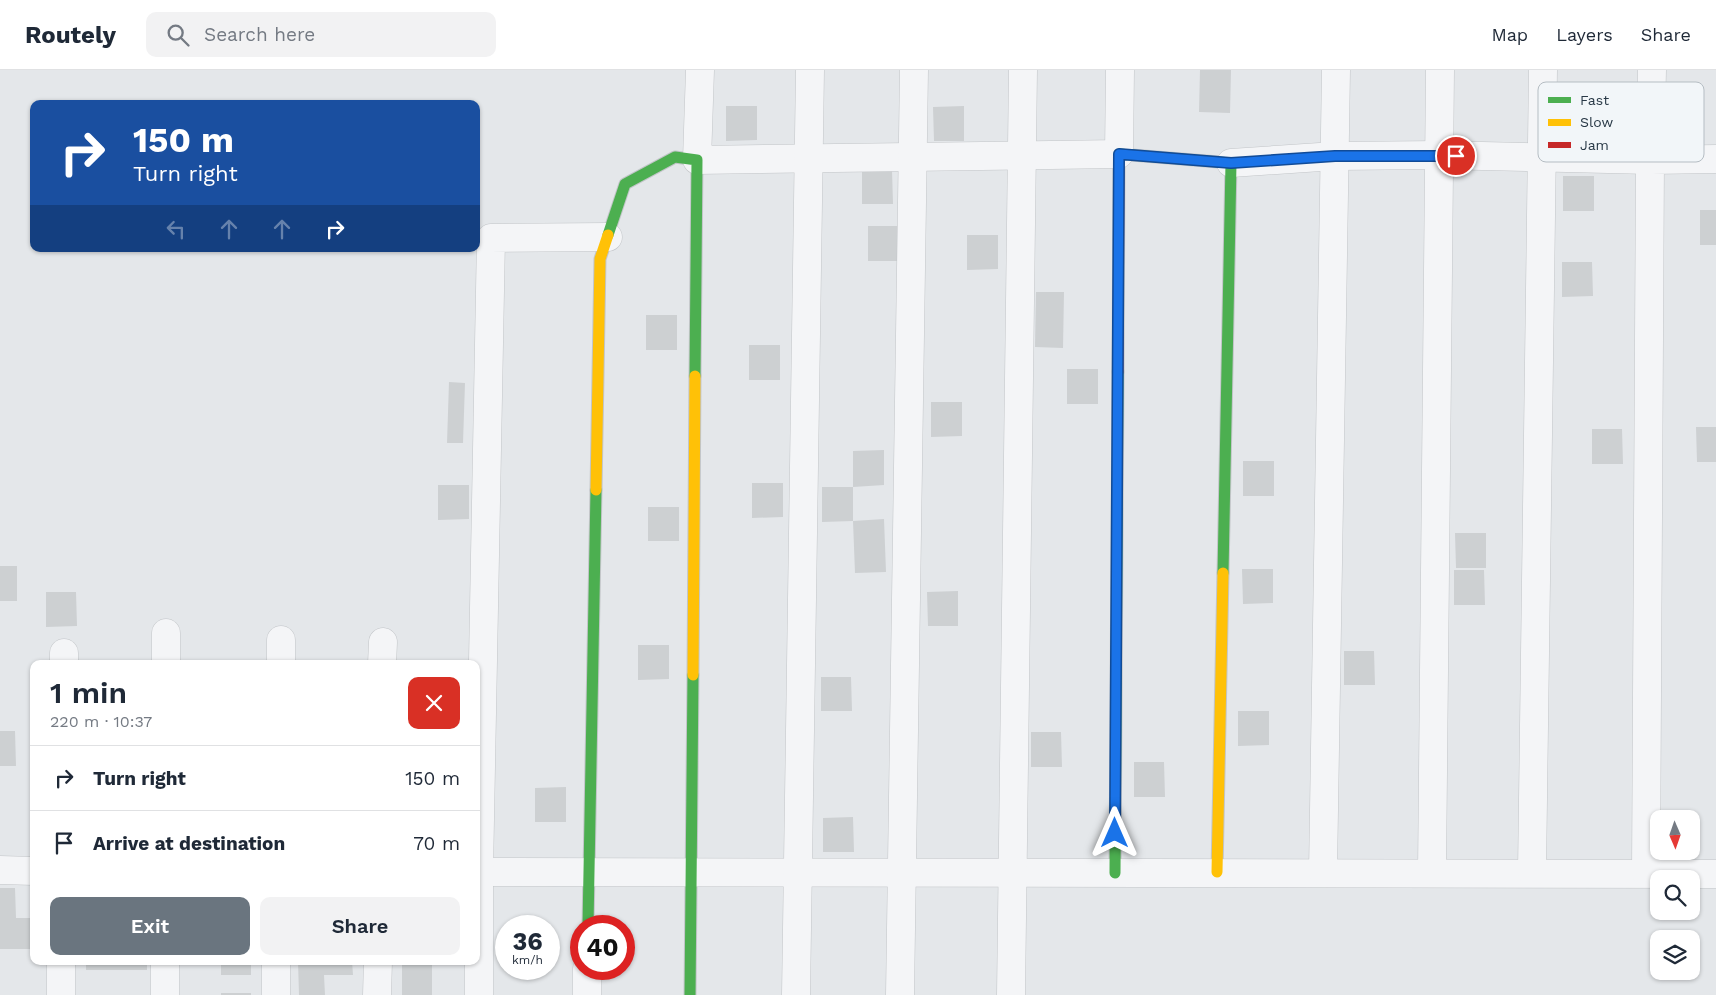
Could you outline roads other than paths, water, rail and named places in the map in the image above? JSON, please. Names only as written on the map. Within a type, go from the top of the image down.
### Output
[{"type":"street","points":[[690,995],[697,160],[700,70]]},
{"type":"street","points":[[796,995],[810,70]]},
{"type":"street","points":[[900,995],[900,872],[914,70]]},
{"type":"street","points":[[1011,995],[1023,70]]},
{"type":"street","points":[[1115,872],[1120,70]]},
{"type":"street","points":[[1323,872],[1336,70]]},
{"type":"street","points":[[1432,872],[1440,70]]},
{"type":"street","points":[[588,915],[600,259],[625,184],[675,157],[697,160],[1119,154],[1231,163],[1335,156],[1439,155],[1538,158]]},
{"type":"street","points":[[1532,872],[1542,162]]},
{"type":"street","points":[[1646,873],[1650,162]]},
{"type":"street","points":[[1217,872],[1231,163]]},
{"type":"street","points":[[480,774],[491,238],[608,237]]},
{"type":"street","points":[[166,633],[166,660]]},
{"type":"street","points":[[0,870],[30,871]]},
{"type":"street","points":[[480,872],[1532,872],[1716,874]]},
{"type":"street","points":[[61,965],[61,995]]},
{"type":"street","points":[[165,965],[166,995]]},
{"type":"street","points":[[276,965],[276,995]]},
{"type":"street","points":[[377,995],[378,965]]},
{"type":"street","points":[[479,965],[479,995]]},
{"type":"street","points":[[587,995],[588,980]]}]
